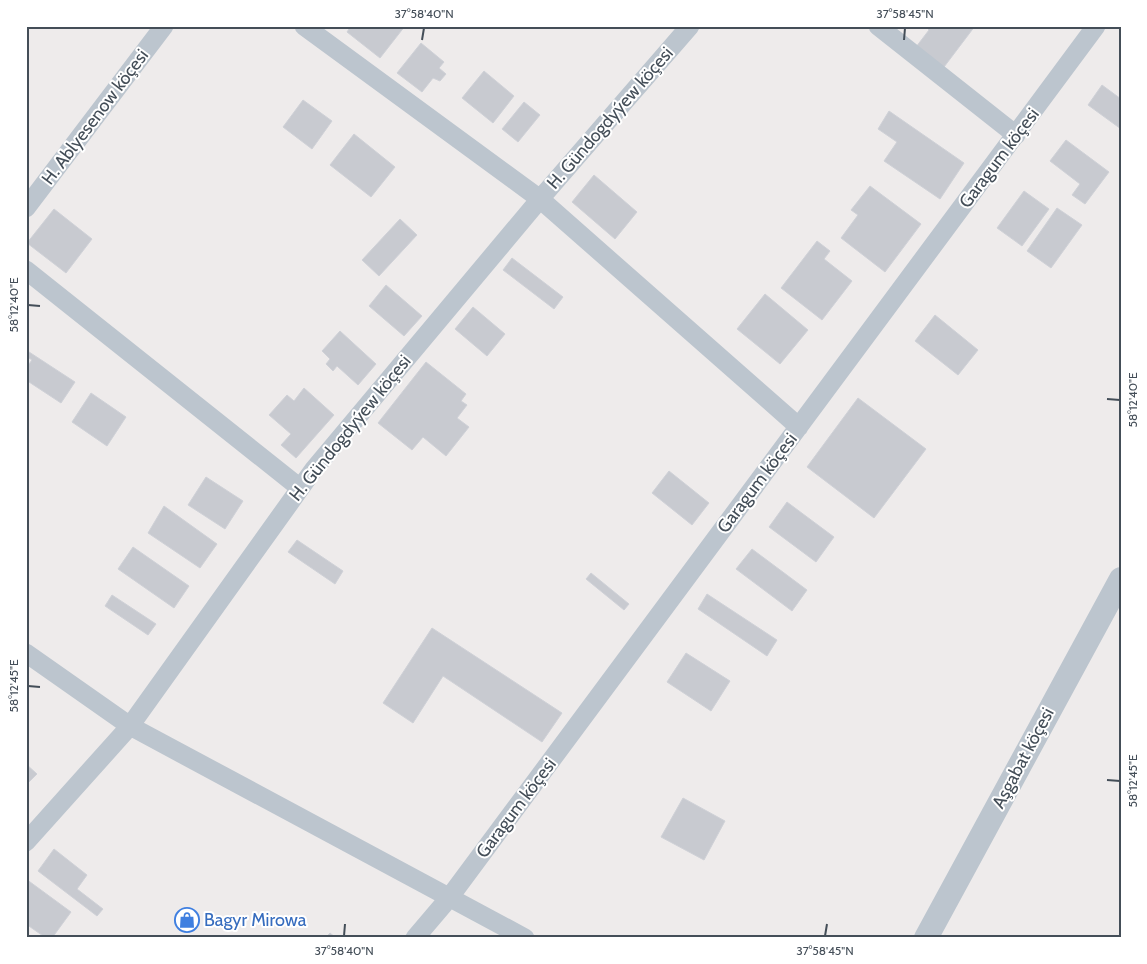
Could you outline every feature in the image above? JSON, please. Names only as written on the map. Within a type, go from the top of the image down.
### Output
[{"type":"street","name":"H. Ablyesenow köçesi","points":[[26,208],[164,26]]},
{"type":"street","points":[[304,26],[540,200],[799,427]]},
{"type":"street","name":"H. Gündogdyýew köçesi","points":[[26,842],[130,726],[314,469],[540,200],[690,26]]},
{"type":"street","points":[[878,26],[1016,135]]},
{"type":"street","name":"Garagum köçesi","points":[[415,938],[449,898],[1096,26]]},
{"type":"street","points":[[26,270],[300,488]]},
{"type":"street","name":"Aşgabat köçesi","points":[[926,938],[1121,579]]},
{"type":"street","points":[[26,653],[130,726],[525,938]]},
{"type":"building","points":[[351,26],[405,26],[380,58],[347,32]]},
{"type":"building","points":[[925,26],[975,26],[944,67],[916,47],[929,30]]},
{"type":"building","points":[[421,43],[444,62],[439,68],[446,74],[440,81],[433,78],[422,92],[397,73]]},
{"type":"building","points":[[484,71],[514,96],[493,123],[462,98]]},
{"type":"building","points":[[1102,85],[1121,99],[1121,129],[1088,105]]},
{"type":"building","points":[[303,100],[332,121],[312,149],[283,127]]},
{"type":"building","points":[[524,102],[540,115],[518,142],[502,129]]},
{"type":"building","points":[[889,111],[964,163],[940,199],[884,161],[897,142],[878,129]]},
{"type":"building","points":[[354,134],[395,167],[371,197],[330,165]]},
{"type":"building","points":[[1066,140],[1109,172],[1085,204],[1072,195],[1080,184],[1050,161]]},
{"type":"building","points":[[594,175],[637,212],[615,239],[572,202]]},
{"type":"building","points":[[870,186],[921,224],[885,272],[841,238],[858,215],[851,210]]},
{"type":"building","points":[[1024,191],[1049,209],[1022,246],[997,228]]},
{"type":"building","points":[[1057,208],[1082,225],[1051,268],[1027,251]]},
{"type":"building","points":[[54,209],[92,239],[66,273],[27,243]]},
{"type":"building","points":[[400,219],[417,235],[379,276],[362,260]]},
{"type":"building","points":[[817,241],[830,251],[824,259],[852,281],[822,320],[781,288]]},
{"type":"building","points":[[512,258],[563,297],[554,309],[503,270]]},
{"type":"building","points":[[386,285],[422,316],[404,336],[369,306]]},
{"type":"building","points":[[765,294],[808,330],[780,364],[737,329]]},
{"type":"building","points":[[473,307],[505,334],[487,356],[455,329]]},
{"type":"building","points":[[935,315],[978,350],[958,375],[915,341]]},
{"type":"building","points":[[340,331],[376,364],[358,385],[337,366],[333,371],[326,364],[330,359],[322,351]]},
{"type":"building","points":[[26,350],[75,382],[61,403],[26,380],[26,368],[32,360],[26,356]]},
{"type":"building","points":[[426,362],[466,394],[461,401],[467,405],[457,418],[469,427],[446,456],[423,437],[412,450],[378,423]]},
{"type":"building","points":[[304,388],[334,415],[296,458],[281,445],[291,434],[269,415],[287,395],[294,401]]},
{"type":"building","points":[[91,393],[126,417],[107,446],[72,422]]},
{"type":"building","points":[[858,398],[926,449],[874,518],[807,467]]},
{"type":"building","points":[[669,471],[709,503],[692,525],[652,493]]},
{"type":"building","points":[[206,477],[243,501],[225,529],[188,505]]},
{"type":"building","points":[[787,502],[834,537],[816,562],[769,527]]},
{"type":"building","points":[[164,506],[217,544],[200,568],[148,533]]},
{"type":"building","points":[[297,540],[343,571],[335,584],[288,552]]},
{"type":"building","points":[[133,547],[189,586],[174,608],[118,569]]},
{"type":"building","points":[[752,549],[807,590],[792,611],[736,569]]},
{"type":"building","points":[[591,573],[629,604],[624,610],[586,579]]},
{"type":"building","points":[[707,594],[777,640],[767,656],[698,609]]},
{"type":"building","points":[[112,595],[156,624],[148,635],[105,606]]},
{"type":"building","points":[[432,628],[562,713],[542,742],[443,676],[413,723],[383,703]]},
{"type":"building","points":[[686,653],[730,681],[711,711],[667,682]]},
{"type":"building","points":[[26,764],[37,774],[29,782],[26,780]]},
{"type":"building","points":[[683,798],[725,821],[704,860],[661,837]]},
{"type":"building","points":[[54,849],[87,875],[77,889],[103,909],[97,916],[38,871]]},
{"type":"building","points":[[26,879],[71,912],[52,938],[46,938],[26,924]]},
{"type":"building","points":[[330,933],[336,938],[325,938]]},
{"type":"place","name":"Bagyr Mirowa","points":[[187,920]]}]
